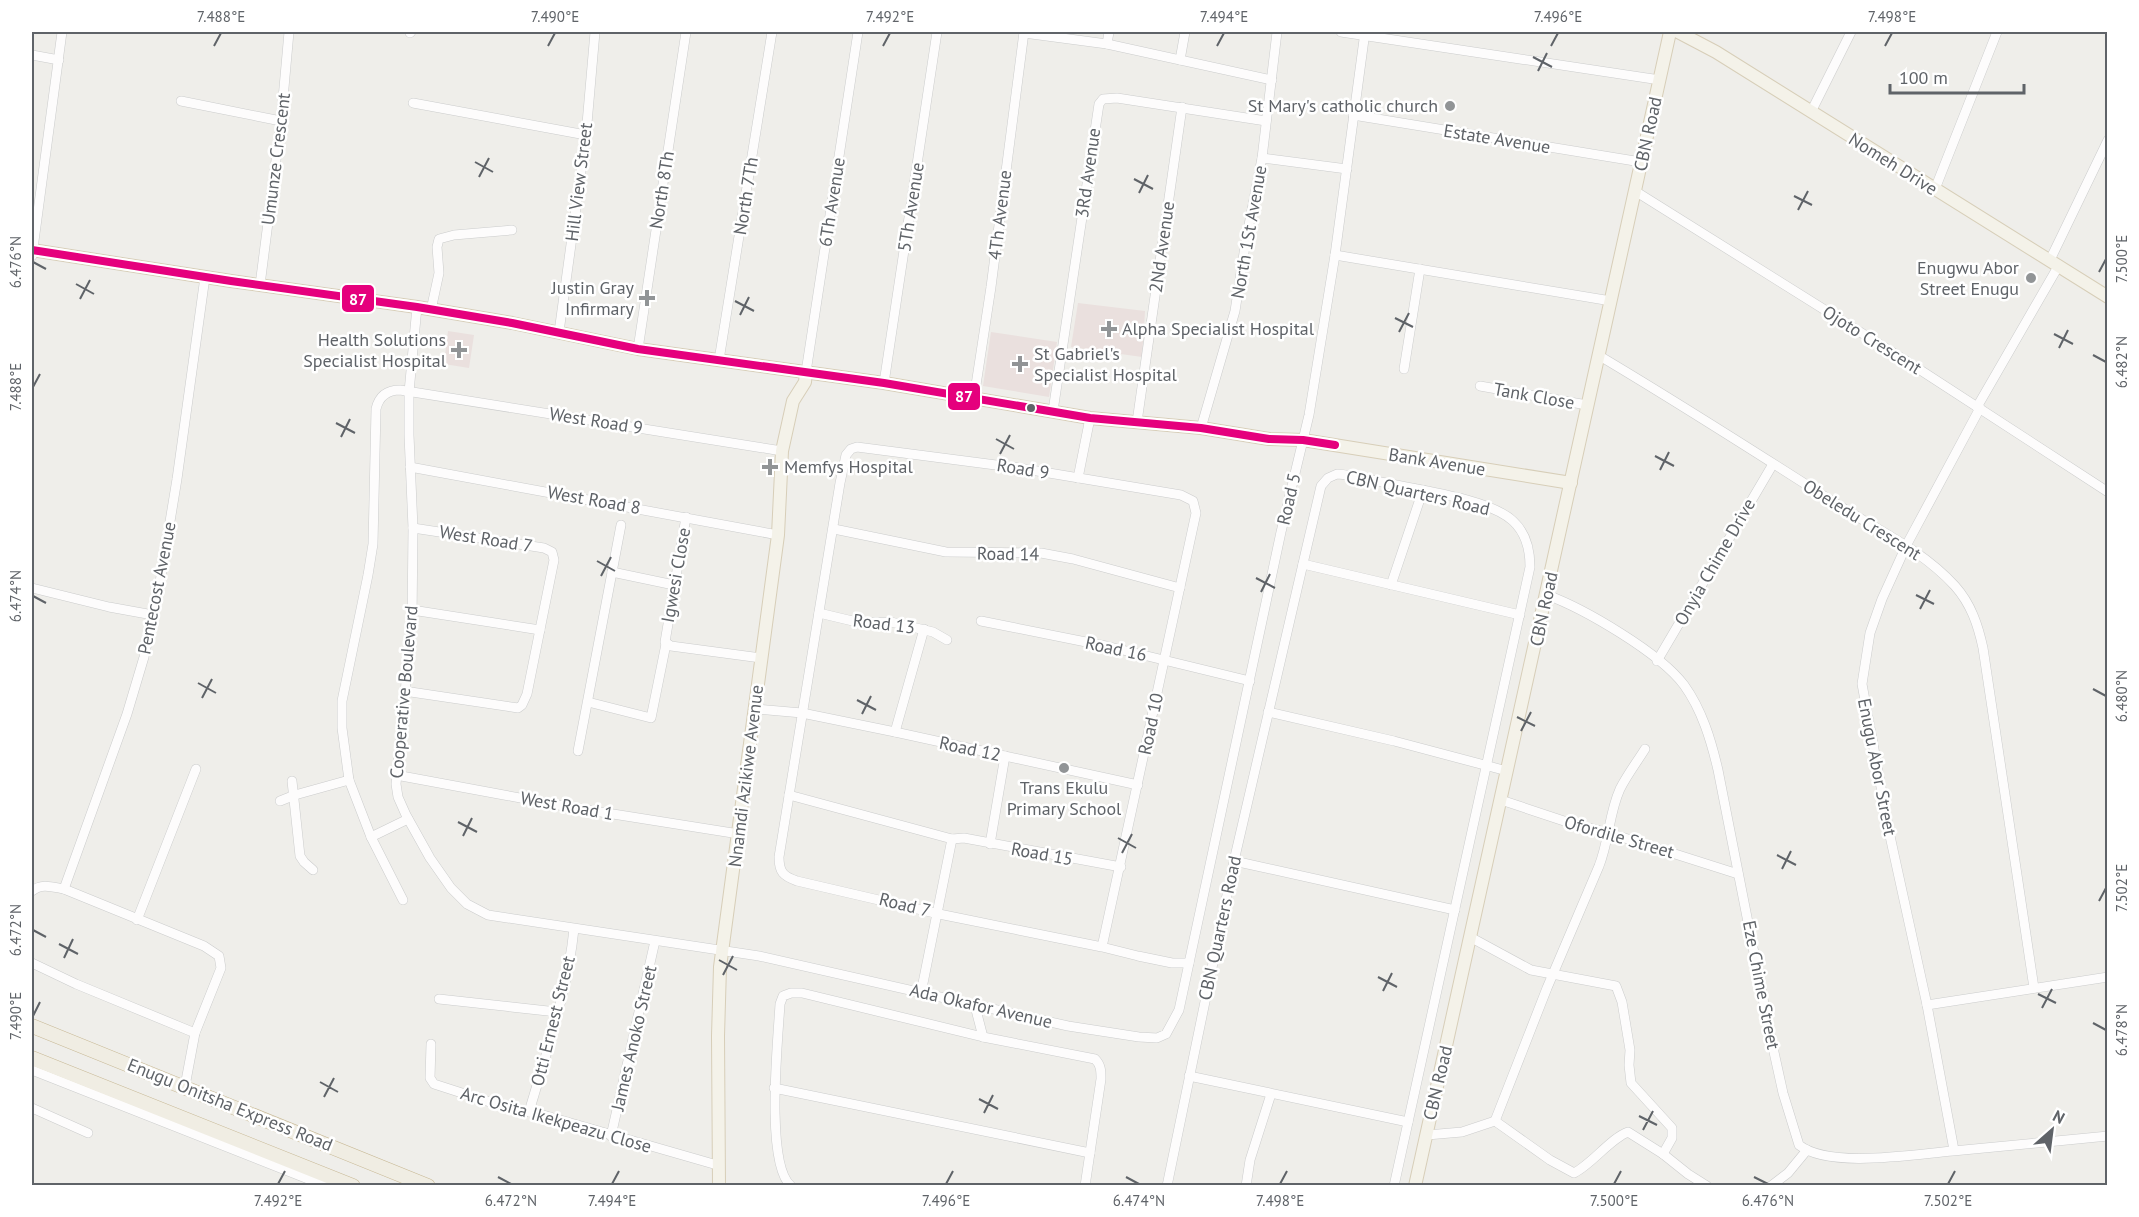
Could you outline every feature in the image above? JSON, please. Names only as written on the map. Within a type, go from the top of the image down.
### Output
[{"type":"highway","name":"Enugu Onitsha Express Road","points":[[32,1026],[428,1185]]},
{"type":"highway","name":"Enugu Onitsha Express Road","points":[[32,1058],[353,1185]]},
{"type":"main road","name":"CBN Road","points":[[1415,1185],[1670,32]]},
{"type":"main road","name":"Nomeh Drive","points":[[1678,32],[1716,52],[2108,297]]},
{"type":"main road","name":"Bank Avenue","points":[[32,252],[417,307],[559,332],[638,349],[884,383],[1090,418],[1201,428],[1269,439],[1303,440],[1571,483]]},
{"type":"main road","name":"Nnamdi Azikiwe Avenue","points":[[718,1185],[718,999],[722,950],[778,535],[782,451],[793,401],[805,382],[806,372]]},
{"type":"street","points":[[32,252],[63,32]]},
{"type":"street","name":"Umunze Crescent","points":[[260,285],[281,121],[289,32]]},
{"type":"street","name":"Hill View Street","points":[[559,332],[585,135],[595,32]]},
{"type":"street","name":"North 8Th","points":[[638,349],[686,32]]},
{"type":"street","name":"North 7Th","points":[[719,360],[772,32]]},
{"type":"street","name":"6Th Avenue","points":[[806,372],[858,32]]},
{"type":"street","name":"5Th Avenue","points":[[884,383],[937,32]]},
{"type":"street","points":[[1024,32],[1107,44],[1272,80]]},
{"type":"street","name":"4Th Avenue","points":[[974,398],[1024,32]]},
{"type":"street","points":[[1107,44],[1109,32]]},
{"type":"street","points":[[1180,60],[1185,32]]},
{"type":"street","name":"North 1St Avenue","points":[[1201,428],[1235,310],[1262,158],[1277,32]]},
{"type":"street","points":[[1341,32],[1365,33],[1660,80]]},
{"type":"street","points":[[1811,112],[1851,32]]},
{"type":"street","points":[[1935,189],[1996,32]]},
{"type":"street","name":"Road 5","points":[[1189,963],[1303,440],[1335,255],[1365,33]]},
{"type":"street","points":[[32,55],[59,60]]},
{"type":"street","name":"3Rd Avenue","points":[[1053,411],[1099,104],[1103,99],[1117,98],[1266,121]]},
{"type":"street","points":[[181,101],[281,121]]},
{"type":"street","points":[[413,103],[585,135]]},
{"type":"street","name":"2Nd Avenue","points":[[1137,422],[1182,107]]},
{"type":"street","name":"Estate Avenue","points":[[1353,115],[1641,162]]},
{"type":"street","name":"Enugu Abor Street","points":[[1954,1150],[1927,1005],[1890,836],[1862,684],[1873,624],[1887,586],[2054,262],[2108,140]]},
{"type":"street","points":[[1262,158],[1347,169]]},
{"type":"street","name":"Ojoto Crescent","points":[[1635,191],[1978,407],[2108,492]]},
{"type":"street","points":[[431,310],[439,273],[437,247],[439,239],[454,235],[512,230]]},
{"type":"street","points":[[1335,255],[1611,302]]},
{"type":"street","points":[[1404,369],[1420,269]]},
{"type":"street","name":"Pentecost Avenue","points":[[64,889],[142,667],[177,479],[205,277]]},
{"type":"street","name":"Cooperative Boulevard","points":[[417,307],[409,392],[412,528],[411,646],[396,775],[398,797],[408,819],[430,858],[451,888],[467,904],[488,915],[722,950]]},
{"type":"street","name":"Obeledu Crescent","points":[[1598,356],[1663,393],[1849,512],[1907,544],[1956,587],[1968,604],[1979,630],[1983,648],[2034,988]]},
{"type":"street","name":"Tank Close","points":[[1480,386],[1587,405]]},
{"type":"street","points":[[403,900],[371,837],[349,780],[342,728],[342,701],[369,575],[373,544],[376,409],[378,400],[392,390],[409,392]]},
{"type":"street","name":"West Road 9","points":[[409,392],[782,451]]},
{"type":"street","points":[[1078,478],[1090,418]]},
{"type":"street","name":"Road 9","points":[[851,449],[856,447],[941,457],[1181,495],[1193,501]]},
{"type":"street","name":"Road 7","points":[[851,449],[846,455],[840,483],[779,857],[779,867],[785,877],[939,914],[1172,963],[1189,963]]},
{"type":"street","name":"Onyia Chime Drive","points":[[1658,661],[1773,464]]},
{"type":"street","name":"West Road 8","points":[[410,467],[778,535]]},
{"type":"street","name":"CBN Quarters Road","points":[[1167,1185],[1234,861],[1321,486],[1328,478],[1337,474],[1423,490],[1498,511],[1513,521],[1522,533],[1530,551],[1530,567],[1520,615],[1394,1185]]},
{"type":"street","points":[[1391,585],[1423,490]]},
{"type":"street","name":"Road 10","points":[[1102,947],[1196,513],[1193,501]]},
{"type":"street","name":"Igwesi Close","points":[[686,517],[664,640],[666,644],[761,658]]},
{"type":"street","points":[[578,751],[621,525]]},
{"type":"street","name":"West Road 7","points":[[412,528],[540,547],[552,552],[554,560],[540,630]]},
{"type":"street","name":"Road 14","points":[[834,529],[946,552],[1041,553],[1073,559],[1180,588]]},
{"type":"street","points":[[1303,564],[1520,615]]},
{"type":"street","points":[[612,572],[674,585]]},
{"type":"street","points":[[32,588],[153,615]]},
{"type":"street","name":"Eze Chime Street","points":[[1547,595],[1600,621],[1658,661],[1684,685],[1703,721],[1718,770],[1778,1071],[1796,1140],[1803,1148],[1799,1159],[1788,1173],[1772,1185]]},
{"type":"street","points":[[404,691],[518,708],[527,694],[540,630],[412,610]]},
{"type":"street","name":"Road 13","points":[[819,613],[861,623],[891,622],[924,629],[947,640]]},
{"type":"street","name":"Road 16","points":[[981,621],[1165,659],[1250,681]]},
{"type":"street","points":[[895,732],[924,629]]},
{"type":"street","points":[[588,702],[651,718],[666,644]]},
{"type":"street","name":"Road 12","points":[[755,709],[802,713],[1138,785]]},
{"type":"street","points":[[1269,712],[1394,741],[1507,771]]},
{"type":"street","points":[[1427,1135],[1462,1132],[1495,1121],[1553,975],[1592,887],[1606,848],[1621,788],[1645,749]]},
{"type":"street","points":[[990,844],[1005,756]]},
{"type":"street","points":[[137,920],[196,769]]},
{"type":"street","name":"West Road 1","points":[[396,775],[569,807],[739,834]]},
{"type":"street","points":[[280,801],[349,780]]},
{"type":"street","points":[[292,781],[300,856],[313,870]]},
{"type":"street","name":"Road 15","points":[[789,795],[952,839],[964,838],[1121,867]]},
{"type":"street","name":"Ofordile Street","points":[[1500,800],[1738,874]]},
{"type":"street","points":[[371,837],[408,819]]},
{"type":"street","points":[[921,993],[939,914],[952,839]]},
{"type":"street","points":[[1234,861],[1455,910]]},
{"type":"street","points":[[32,891],[38,886],[64,889],[204,946],[219,957],[221,968],[195,1033],[185,1086]]},
{"type":"street","name":"Otti Ernest Street","points":[[529,1112],[571,957],[574,929]]},
{"type":"street","points":[[1470,937],[1524,967],[1618,988],[1630,1050],[1631,1083],[1672,1128],[1672,1138],[1663,1154]]},
{"type":"street","name":"James Anoko Street","points":[[611,1136],[655,941]]},
{"type":"street","name":"Ada Okafor Avenue","points":[[722,950],[777,959],[1068,1026],[1157,1038],[1166,1034],[1179,1010],[1189,963]]},
{"type":"street","points":[[32,963],[76,984],[195,1033]]},
{"type":"street","points":[[1927,1005],[2108,977]]},
{"type":"street","points":[[791,1185],[783,1174],[780,1157],[774,1088],[780,1004],[783,996],[791,993],[802,993],[982,1037],[1089,1057],[1099,1062],[1101,1079],[1085,1185]]},
{"type":"street","points":[[439,999],[557,1012]]},
{"type":"street","points":[[975,1006],[982,1037]]},
{"type":"street","name":"Arc Osita Ikekpeazu Close","points":[[430,1044],[430,1078],[434,1084],[496,1104],[717,1165]]},
{"type":"street","points":[[32,1070],[326,1185]]},
{"type":"street","points":[[1189,1076],[1408,1122]]},
{"type":"street","points":[[774,1088],[1090,1153]]},
{"type":"street","points":[[1246,1185],[1250,1160],[1271,1094]]},
{"type":"street","points":[[32,1108],[88,1133]]},
{"type":"street","points":[[1495,1121],[1550,1160],[1574,1173],[1628,1132],[1663,1154],[1704,1185]]},
{"type":"street","points":[[1803,1148],[1836,1156],[1867,1158],[2108,1136]]},
{"type":"shaded area","name":"Alpha Specialist Hospital","points":[[1078,303],[1145,311],[1142,357],[1071,347]]},
{"type":"shaded area","name":"Health Solutions Specialist Hospital","points":[[448,331],[474,335],[469,368],[444,364]]},
{"type":"shaded area","name":"St Gabriel's Specialist Hospital","points":[[991,332],[1057,342],[1049,397],[983,386]]},
{"type":"transit line","name":"87","points":[[32,250],[417,307],[512,323],[638,349],[884,383],[1090,418],[1201,428],[1269,439],[1303,440],[1335,445]]},
{"type":"place","name":"St Mary's catholic church","points":[[1450,106]]},
{"type":"place","name":"Enugwu Abor Street Enugu","points":[[2031,278]]},
{"type":"place","name":"Justin Gray Infirmary","points":[[647,298]]},
{"type":"place","name":"Alpha Specialist Hospital","points":[[1109,329]]},
{"type":"place","name":"Health Solutions Specialist Hospital","points":[[459,350]]},
{"type":"place","name":"St Gabriel's Specialist Hospital","points":[[1020,364]]},
{"type":"place","name":"Memfys Hospital","points":[[770,467]]},
{"type":"place","name":"Trans Ekulu Primary School","points":[[1064,768]]}]
